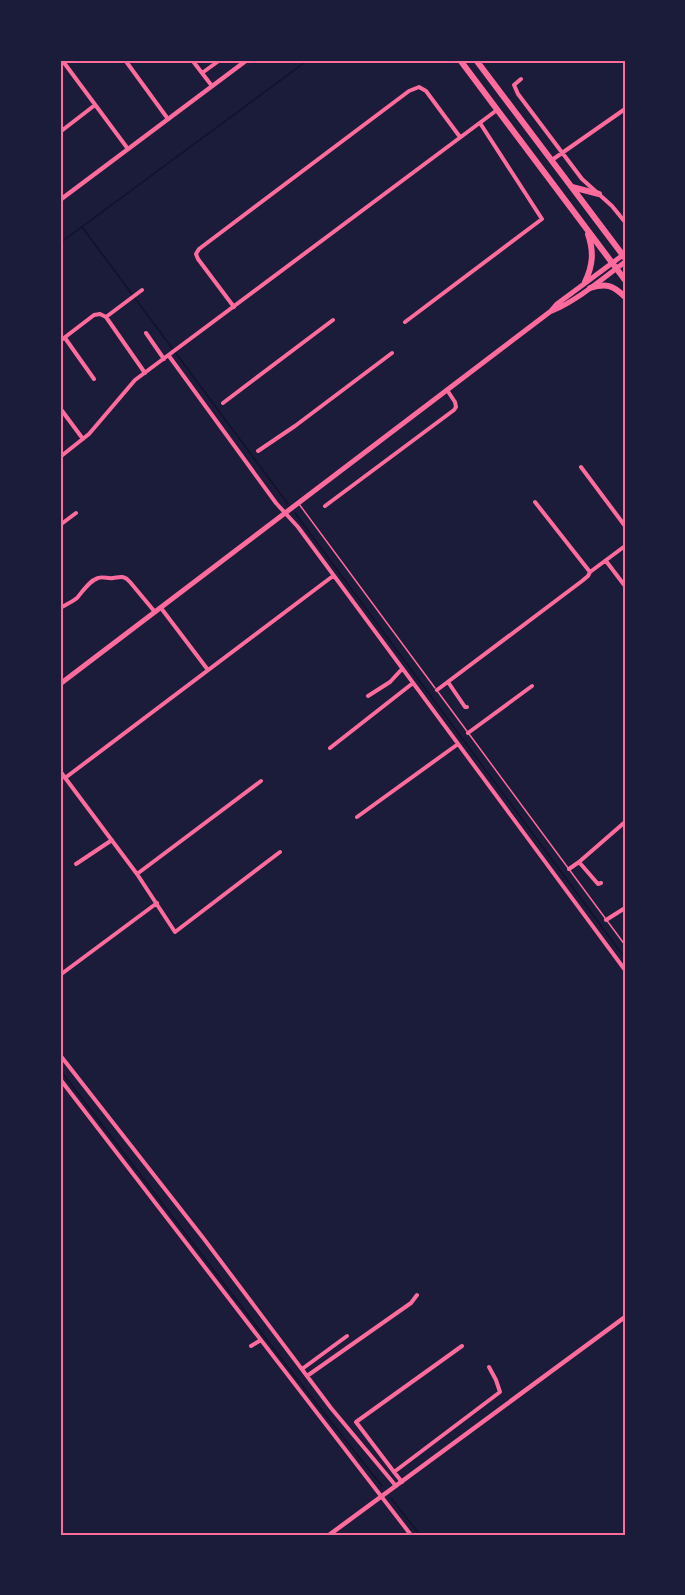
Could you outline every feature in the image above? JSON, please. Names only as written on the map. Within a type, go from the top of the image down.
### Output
[{"type":"highway","points":[[460,60],[625,280]]},
{"type":"highway","points":[[476,60],[624,256]]},
{"type":"highway","points":[[572,187],[599,194]]},
{"type":"highway","points":[[587,230],[593,257],[587,285],[609,285],[625,297]]},
{"type":"main road","points":[[60,684],[551,311],[557,304],[614,266],[624,256]]},
{"type":"main road","points":[[614,266],[625,262]]},
{"type":"street","points":[[62,60],[128,149]]},
{"type":"street","points":[[125,60],[168,119]]},
{"type":"street","points":[[192,60],[212,86]]},
{"type":"street","points":[[202,74],[220,60]]},
{"type":"street","points":[[60,200],[247,60]]},
{"type":"street","points":[[520,79],[514,85],[518,94],[582,180],[612,206],[625,222]]},
{"type":"street","points":[[234,307],[198,259],[196,254],[199,249],[409,91],[419,87],[426,91],[460,137]]},
{"type":"street","points":[[60,132],[95,105]]},
{"type":"street","points":[[551,160],[625,109]]},
{"type":"street","points":[[60,457],[83,439],[127,389],[145,373],[497,110]]},
{"type":"street","points":[[405,322],[542,219],[480,123]]},
{"type":"street","points":[[106,317],[140,292]]},
{"type":"street","points":[[60,341],[97,314],[106,317],[145,373]]},
{"type":"street","points":[[223,403],[333,320]]},
{"type":"street","points":[[146,333],[164,359]]},
{"type":"street","points":[[65,338],[94,379]]},
{"type":"street","points":[[258,451],[392,353]]},
{"type":"street","points":[[170,355],[625,970]]},
{"type":"street","points":[[325,506],[454,410],[455,402],[447,390]]},
{"type":"street","points":[[60,408],[83,439]]},
{"type":"street","points":[[581,467],[625,526]]},
{"type":"street","points":[[535,502],[590,572]]},
{"type":"street","points":[[60,525],[76,513]]},
{"type":"street","points":[[436,690],[625,546]]},
{"type":"street","points":[[606,561],[625,586]]},
{"type":"street","points":[[65,778],[333,576]]},
{"type":"street","points":[[60,608],[75,599],[81,591],[100,577],[111,579],[126,577],[158,610],[208,670]]},
{"type":"street","points":[[368,696],[390,682],[402,669]]},
{"type":"street","points":[[448,682],[467,707]]},
{"type":"street","points":[[330,748],[413,683]]},
{"type":"street","points":[[468,733],[532,686]]},
{"type":"street","points":[[357,817],[458,744]]},
{"type":"street","points":[[60,771],[137,874],[175,932],[280,852]]},
{"type":"street","points":[[137,874],[261,781]]},
{"type":"street","points":[[569,869],[625,822]]},
{"type":"street","points":[[76,864],[112,840]]},
{"type":"street","points":[[579,862],[598,884],[601,884]]},
{"type":"street","points":[[60,975],[157,903]]},
{"type":"street","points":[[606,920],[625,908]]},
{"type":"street","points":[[60,1055],[204,1239],[344,1425],[396,1486]]},
{"type":"street","points":[[60,1079],[411,1535]]},
{"type":"street","points":[[307,1376],[411,1303],[417,1295]]},
{"type":"street","points":[[329,1535],[625,1317]]},
{"type":"street","points":[[302,1369],[347,1336]]},
{"type":"street","points":[[251,1346],[261,1340]]},
{"type":"street","points":[[402,1482],[356,1422],[462,1346]]},
{"type":"street","points":[[394,1472],[500,1392],[489,1367]]},
{"type":"lane","points":[[298,503],[625,945]]},
{"type":"waterway","points":[[60,243],[308,60]]},
{"type":"waterway","points":[[82,227],[288,504]]},
{"type":"waterway","points":[[295,513],[625,958]]},
{"type":"waterway","points":[[60,1070],[382,1486]]},
{"type":"waterway","points":[[391,1498],[420,1535]]}]
